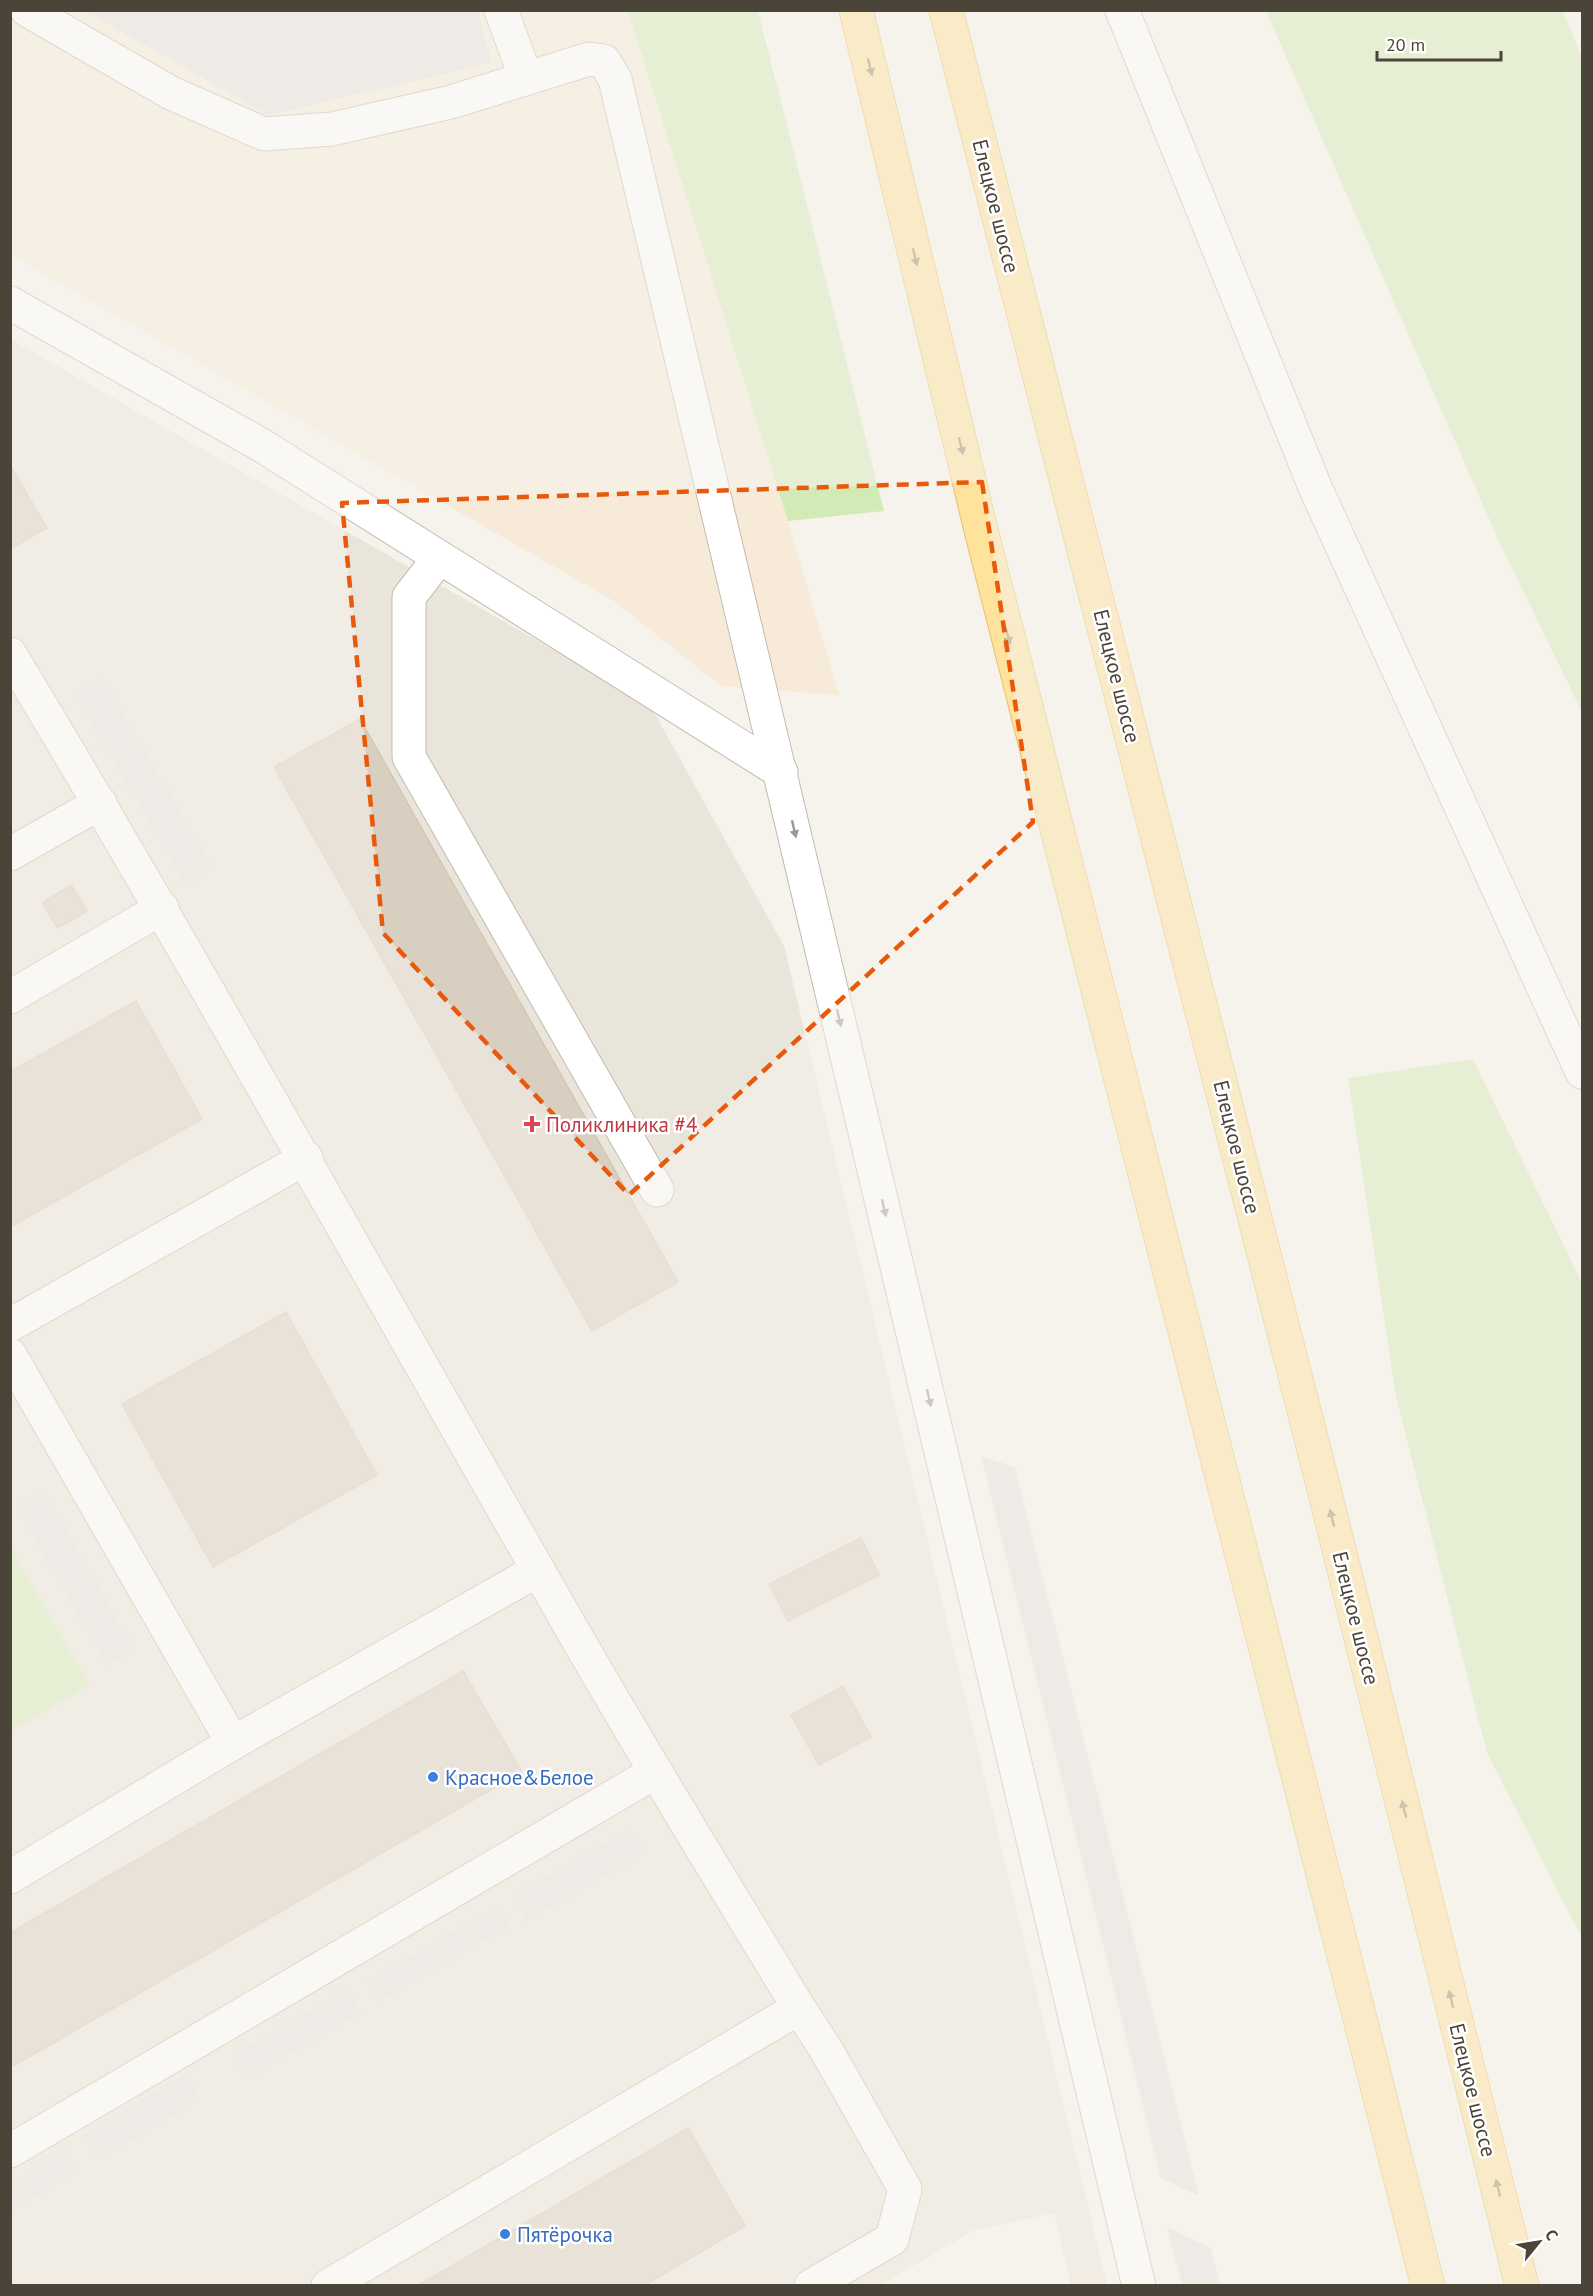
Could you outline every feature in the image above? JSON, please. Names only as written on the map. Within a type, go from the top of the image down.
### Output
[{"type":"main road","points":[[856,10],[984,542],[1428,2286]]},
{"type":"main road","name":"Елецкое шоссе","points":[[946,10],[1323,1485],[1522,2286]]},
{"type":"street","points":[[27,10],[171,93],[264,134],[332,129],[451,102],[589,59],[604,61],[615,78],[1139,2286]]},
{"type":"street","points":[[501,10],[526,78]]},
{"type":"street","points":[[1122,10],[1315,487],[1582,1072]]},
{"type":"street","points":[[10,303],[261,445],[780,772]]},
{"type":"street","points":[[439,558],[409,597],[409,756],[657,1191]]},
{"type":"street","points":[[10,654],[162,908],[538,1570],[656,1772],[825,2048],[905,2189],[892,2239],[811,2286]]},
{"type":"street","points":[[10,854],[100,803]]},
{"type":"street","points":[[10,997],[162,908]]},
{"type":"street","points":[[10,1325],[306,1158]]},
{"type":"street","points":[[10,1355],[234,1743]]},
{"type":"street","points":[[10,1877],[234,1743],[538,1570]]},
{"type":"street","points":[[10,2151],[656,1772]]},
{"type":"street","points":[[328,2286],[799,2007]]},
{"type":"highlighted area","points":[[982,482],[1033,822],[629,1195],[383,933],[342,503]]},
{"type":"shaded area","points":[[11,11],[628,11],[788,521],[839,695],[721,686],[614,601],[11,255]]},
{"type":"shaded area","points":[[84,11],[478,11],[492,63],[269,115]]},
{"type":"shaded area","points":[[10,339],[650,705],[784,946],[1107,2285],[1071,2285],[1054,2213],[972,2231],[881,2285],[11,2285]]},
{"type":"shaded area","points":[[101,677],[213,868],[186,884],[74,693]]},
{"type":"shaded area","points":[[981,1456],[1015,1467],[1199,2196],[1161,2178]]},
{"type":"shaded area","points":[[43,1490],[134,1650],[107,1665],[16,1505]]},
{"type":"shaded area","points":[[630,1829],[644,1853],[526,1921],[512,1897]]},
{"type":"shaded area","points":[[498,1906],[509,1926],[379,2001],[367,1982]]},
{"type":"shaded area","points":[[348,1989],[361,2012],[245,2079],[232,2056]]},
{"type":"shaded area","points":[[186,2074],[200,2099],[98,2160],[83,2135]]},
{"type":"shaded area","points":[[67,2151],[78,2171],[11,2210],[11,2184]]},
{"type":"shaded area","points":[[1167,2227],[1211,2248],[1220,2285],[1182,2285]]},
{"type":"green space","points":[[628,11],[758,11],[884,511],[788,521]]},
{"type":"green space","points":[[1266,11],[1563,11],[1582,58],[1582,712],[1502,548]]},
{"type":"green space","points":[[1473,1059],[1582,1283],[1582,1938],[1487,1753],[1396,1397],[1348,1078]]},
{"type":"green space","points":[[11,1549],[89,1685],[10,1731]]},
{"type":"building","points":[[10,465],[47,528],[10,549]]},
{"type":"building","name":"Поликлиника #4","points":[[360,719],[678,1282],[592,1331],[274,767]]},
{"type":"building","points":[[71,885],[87,911],[58,928],[42,903]]},
{"type":"building","points":[[136,1001],[202,1119],[10,1227],[10,1072]]},
{"type":"building","points":[[286,1312],[377,1475],[213,1567],[122,1404]]},
{"type":"building","points":[[861,1538],[879,1575],[788,1621],[769,1584]]},
{"type":"building","points":[[463,1671],[522,1772],[10,2068],[10,1933]]},
{"type":"building","points":[[843,1686],[871,1737],[819,1765],[791,1715]]},
{"type":"building","points":[[688,2128],[745,2226],[643,2286],[417,2286]]},
{"type":"place","name":"Поликлиника #4","points":[[532,1124]]},
{"type":"place","name":"Красное&Белое","points":[[433,1777]]},
{"type":"place","name":"Пятёрочка","points":[[505,2234]]}]
